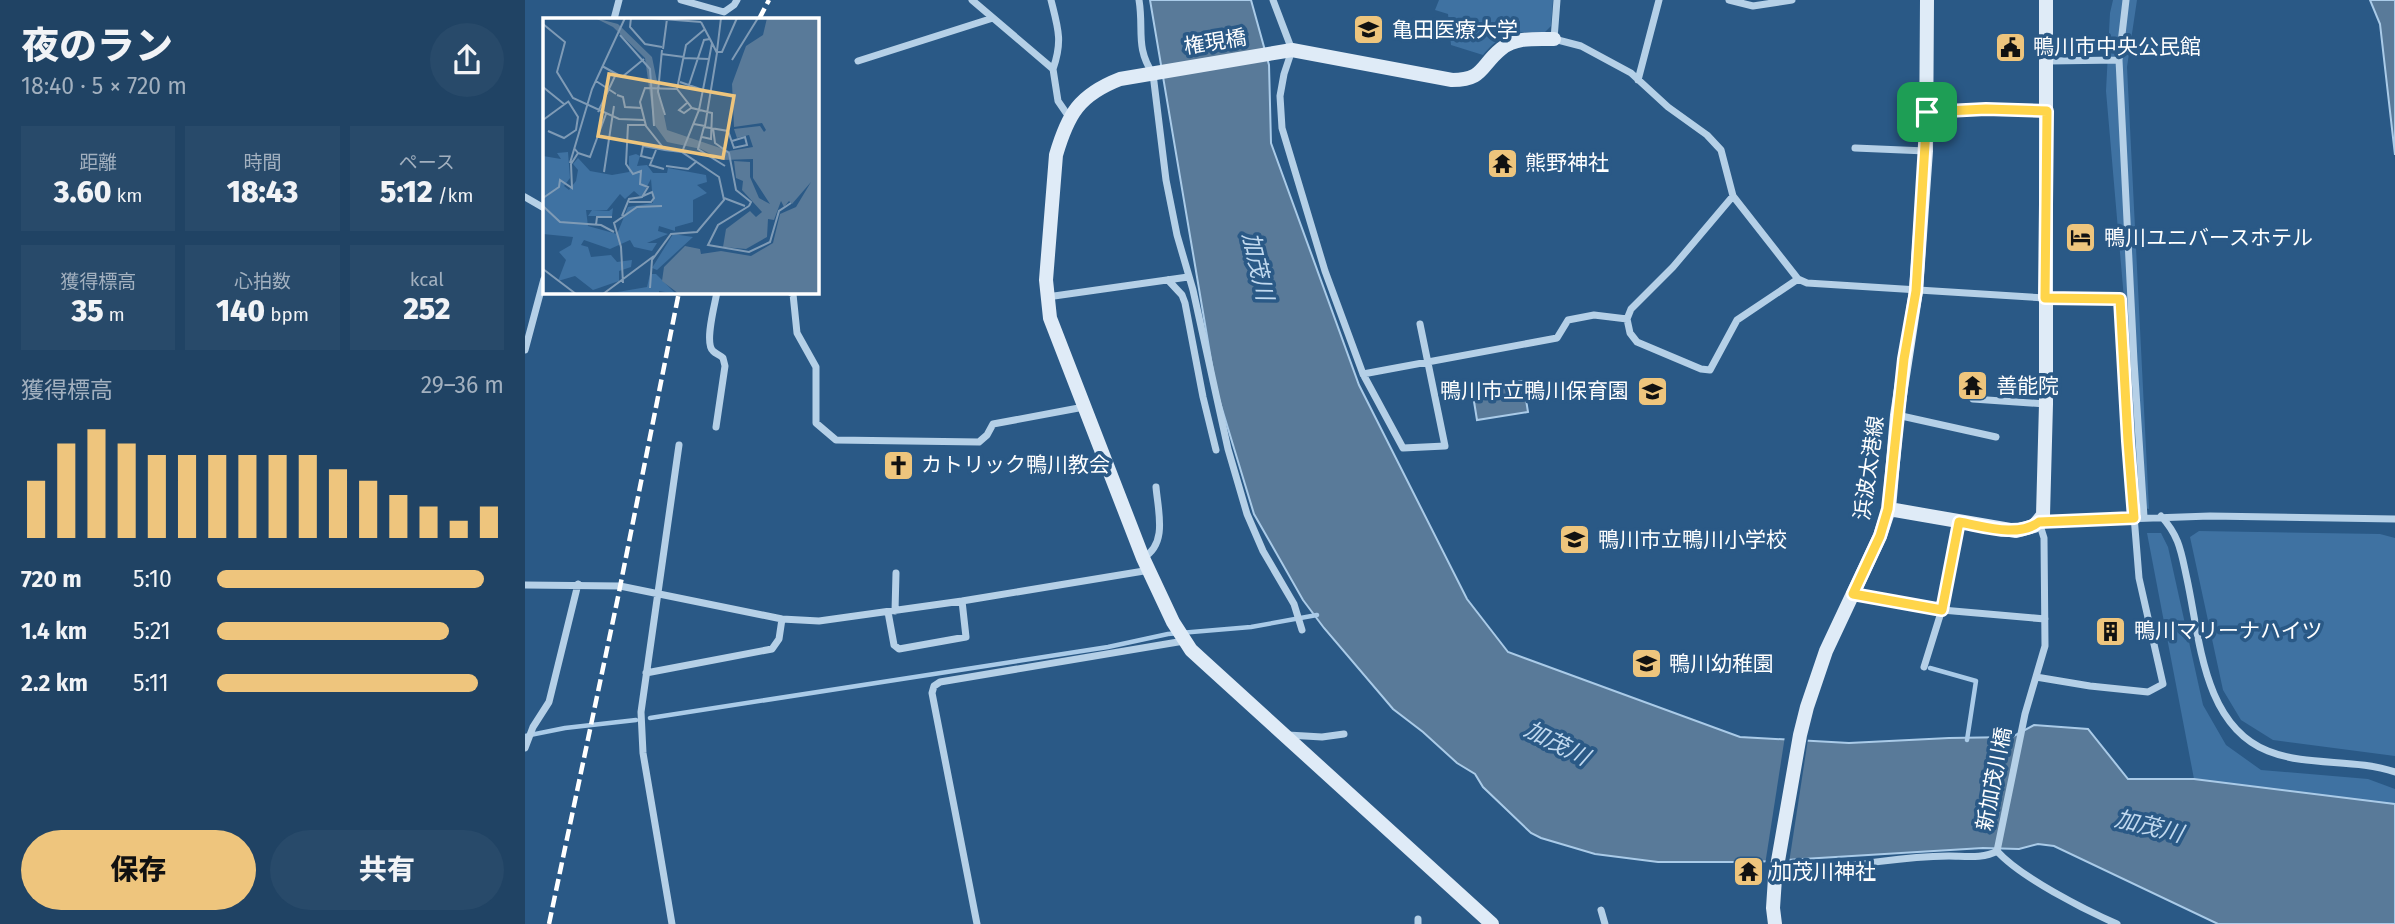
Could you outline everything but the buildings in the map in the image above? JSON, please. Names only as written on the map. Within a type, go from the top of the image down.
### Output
[{"type":"main road","name":"浜波太港線","points":[[1775,924],[1775,874],[1800,735],[1826,651],[1880,536],[1888,509],[1897,415],[1916,291],[1926,151],[1927,0]]},
{"type":"main road","points":[[1888,509],[2016,531],[2029,528],[2039,522],[2043,515],[2046,404],[2046,0]]},
{"type":"main road","name":"権現橋","points":[[1069,117],[1077,105],[1093,92],[1120,79],[1286,51],[1452,80],[1468,80],[1480,72],[1500,49],[1514,42],[1528,38],[1553,39]]},
{"type":"main road","points":[[1069,117],[1056,155],[1046,280],[1050,318],[1146,564],[1173,622],[1184,641],[1203,661],[1492,924]]},
{"type":"street","points":[[614,18],[619,0]]},
{"type":"street","points":[[681,0],[724,12],[737,0]]},
{"type":"street","points":[[972,0],[1053,69]]},
{"type":"street","points":[[1051,0],[1058,27],[1060,50],[1053,69],[1058,102],[1069,117]]},
{"type":"street","points":[[1139,0],[1143,60],[1155,73],[1166,180],[1228,449],[1247,514],[1263,551],[1294,604],[1302,630]]},
{"type":"street","points":[[1273,0],[1286,51],[1280,96],[1282,128],[1325,271],[1363,374],[1403,448],[1445,446],[1420,324]]},
{"type":"street","points":[[1557,0],[1553,39],[1581,46],[1631,74],[1668,107],[1707,135],[1721,150],[1733,197],[1798,279],[1807,284],[2045,298],[2120,299],[2139,578],[2163,684],[2148,692],[2036,677]]},
{"type":"street","points":[[1638,80],[1659,0]]},
{"type":"street","points":[[1729,0],[1753,6],[1792,0]]},
{"type":"street","points":[[2126,0],[2119,60],[2134,374],[2144,517]]},
{"type":"street","points":[[858,61],[993,18]]},
{"type":"street","points":[[2047,61],[2119,60]]},
{"type":"street","points":[[1927,112],[1986,109],[2047,111]]},
{"type":"street","points":[[1855,148],[1926,151]]},
{"type":"street","points":[[525,197],[543,207]]},
{"type":"street","points":[[1733,197],[1673,267],[1631,309],[1627,319],[1630,333],[1637,342],[1701,369],[1710,370],[1737,320],[1798,279]]},
{"type":"street","points":[[1046,297],[1188,277]]},
{"type":"street","points":[[1168,280],[1182,295],[1185,303],[1216,450]]},
{"type":"street","points":[[525,350],[543,283]]},
{"type":"street","points":[[716,427],[725,366],[723,358],[712,351],[709,336],[717,294]]},
{"type":"street","points":[[791,294],[797,332],[816,367],[817,423],[836,440],[979,442],[993,424],[1084,407]]},
{"type":"street","points":[[1363,374],[1557,338],[1568,320],[1594,315],[1627,319]]},
{"type":"street","points":[[1973,399],[2046,404]]},
{"type":"street","points":[[1897,415],[1996,437]]},
{"type":"street","points":[[672,924],[643,753],[641,712],[679,444]]},
{"type":"street","points":[[525,585],[620,586],[782,619],[833,621],[962,601],[1146,564],[1160,532],[1156,487]]},
{"type":"street","points":[[2161,516],[2179,539],[2210,684],[2228,722],[2247,740],[2267,751],[2287,757],[2380,766],[2395,772]]},
{"type":"street","points":[[2039,522],[2161,516],[2395,519]]},
{"type":"street","points":[[1924,667],[1942,610],[1959,522]]},
{"type":"street","name":"新加茂川橋","points":[[1997,850],[2025,715],[2045,646],[2045,538],[2039,522]]},
{"type":"street","points":[[896,573],[891,612],[894,645],[899,649],[966,637],[962,601]]},
{"type":"street","points":[[525,747],[533,727],[549,702],[578,584]]},
{"type":"street","points":[[1853,594],[1942,610],[2045,619]]},
{"type":"street","points":[[646,673],[772,649],[779,639],[782,619]]},
{"type":"street","points":[[977,924],[932,693],[934,686],[940,682],[1184,641]]},
{"type":"street","points":[[1284,734],[1322,737],[1344,734]]},
{"type":"street","points":[[1775,874],[1929,856],[1986,855],[1997,850],[2037,882],[2117,924]]},
{"type":"street","points":[[1601,910],[1605,924]]},
{"type":"shaded area","points":[[1439,0],[1553,0],[1551,26],[1544,33],[1525,32],[1503,37],[1483,55],[1451,45],[1448,14],[1435,10]]},
{"type":"shaded area","points":[[2113,0],[2137,0],[2127,67],[2149,509],[2137,506],[2124,299],[2106,91]]},
{"type":"shaded area","points":[[2199,531],[2380,534],[2395,538],[2395,756],[2273,740],[2241,720],[2223,690],[2190,537]]},
{"type":"shaded area","points":[[2147,533],[2161,533],[2168,547],[2203,705],[2226,745],[2261,770],[2368,779],[2395,789],[2395,804],[2194,779]]},
{"type":"water","name":"加茂川","points":[[1150,0],[1251,0],[1269,65],[1271,143],[1359,385],[1467,599],[1508,652],[1740,737],[1849,743],[2012,737],[2034,725],[2088,729],[2128,779],[2194,779],[2395,804],[2395,924],[2218,924],[2054,846],[2038,844],[2019,849],[1983,848],[1754,862],[1658,862],[1595,854],[1531,833],[1483,787],[1475,774],[1457,763],[1393,709],[1303,600],[1254,514],[1216,389]]},
{"type":"water","points":[[2370,0],[2395,0],[2395,155],[2380,24]]},
{"type":"water","points":[[1523,381],[1528,412],[1477,420],[1472,389]]},
{"type":"pier","points":[[1785,736],[1808,739],[1789,863],[1765,865]]},
{"type":"waterway","points":[[650,718],[1108,647],[1168,634],[1251,627],[1317,615]]},
{"type":"waterway","points":[[1930,668],[1976,681],[1967,740]]},
{"type":"waterway","points":[[525,736],[565,728],[636,720]]},
{"type":"railway","points":[[760,18],[769,0]]},
{"type":"railway","points":[[549,924],[679,294]]},
{"type":"place","name":"亀田医療大学","points":[[1369,30]]},
{"type":"place","name":"鴨川市中央公民館","points":[[2010,47]]},
{"type":"place","name":"熊野神社","points":[[1502,163]]},
{"type":"place","name":"鴨川ユニバースホテル","points":[[2081,238]]},
{"type":"place","name":"善能院","points":[[1973,386]]},
{"type":"place","name":"鴨川市立鴨川保育園","points":[[1652,391]]},
{"type":"place","name":"カトリック鴨川教会","points":[[898,465]]},
{"type":"place","name":"鴨川市立鴨川小学校","points":[[1575,540]]},
{"type":"place","name":"鴨川マリーナハイツ","points":[[2111,631]]},
{"type":"place","name":"鴨川幼稚園","points":[[1646,664]]},
{"type":"place","name":"加茂川神社","points":[[1748,872]]},
{"type":"route","points":[[1986,109],[2047,111],[2045,298],[2120,299],[2134,518],[2039,522],[2016,531],[1959,522],[1942,610],[1853,594],[1880,536],[1888,509],[1904,359],[1916,291],[1927,112],[1986,109]]}]
